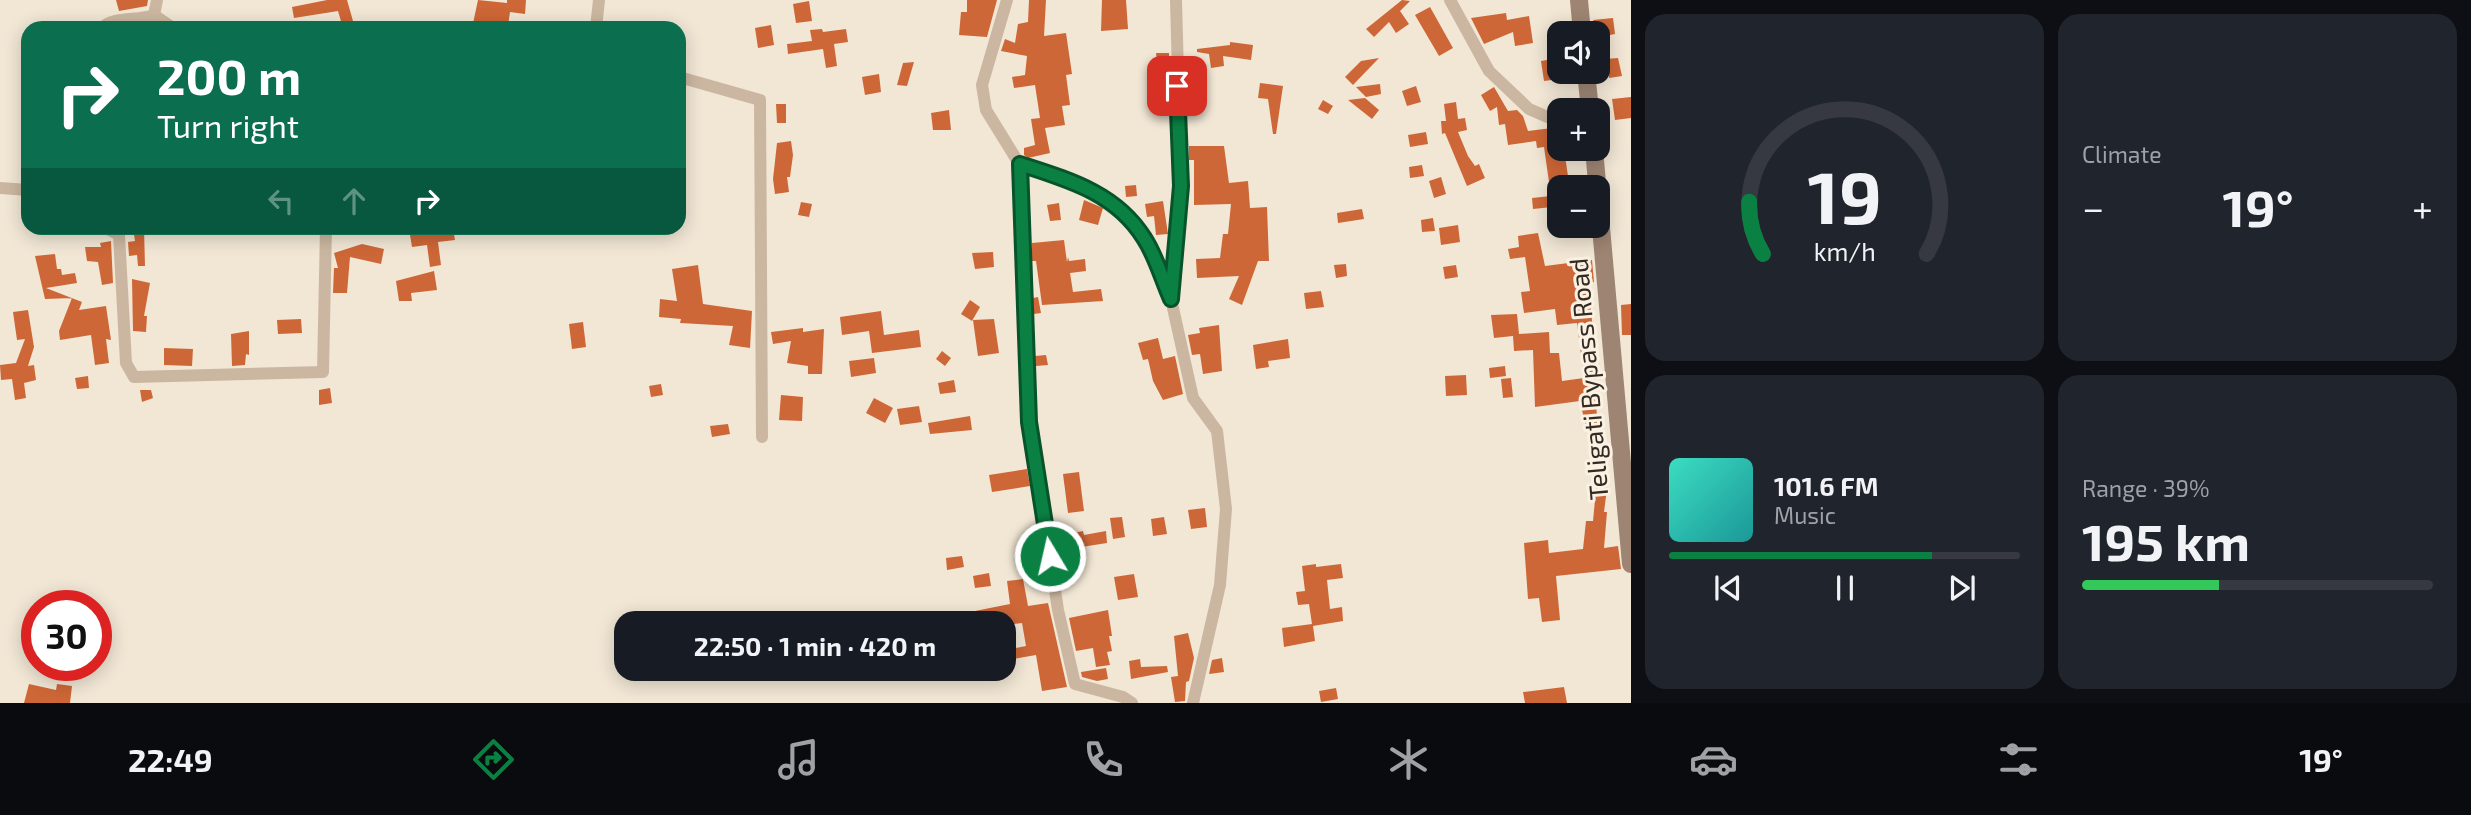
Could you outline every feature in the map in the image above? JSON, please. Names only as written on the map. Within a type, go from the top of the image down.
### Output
[{"type":"main road","points":[[1579,0],[1581,21]]},
{"type":"main road","name":"Teligati Bypass Road","points":[[1595,161],[1631,564]]},
{"type":"street","points":[[154,15],[156,0]]},
{"type":"street","points":[[597,21],[599,0]]},
{"type":"street","points":[[1007,0],[982,85],[986,110],[1020,164],[1029,422],[1058,610],[1075,684],[1123,696],[1132,703]]},
{"type":"street","points":[[1171,299],[1181,186],[1176,0]]},
{"type":"street","points":[[1450,0],[1489,71],[1529,109],[1547,117]]},
{"type":"street","points":[[116,21],[139,21],[154,15]]},
{"type":"street","points":[[154,15],[163,21]]},
{"type":"street","points":[[686,79],[760,100],[762,437]]},
{"type":"street","points":[[1020,164],[1074,181],[1113,202],[1144,238],[1171,299],[1193,398],[1217,431],[1226,509],[1220,585],[1194,703]]},
{"type":"street","points":[[0,188],[21,190]]},
{"type":"street","points":[[119,235],[126,363],[134,377],[323,372],[326,235]]},
{"type":"building","points":[[116,0],[148,0],[147,6],[119,11]]},
{"type":"building","points":[[327,0],[347,0],[353,21],[341,21],[338,11],[294,18],[292,7]]},
{"type":"building","points":[[478,0],[507,3],[507,0],[526,0],[525,14],[510,12],[509,21],[474,21]]},
{"type":"building","points":[[967,0],[997,0],[987,37],[959,35],[961,12],[967,12]]},
{"type":"building","points":[[1029,0],[1046,0],[1044,36],[1066,33],[1072,74],[1066,75],[1070,105],[1062,106],[1065,125],[1045,128],[1050,153],[1028,158],[1024,155],[1024,148],[1035,145],[1031,119],[1040,118],[1035,85],[1014,88],[1012,77],[1025,75],[1027,56],[1001,51],[1005,39],[1015,43],[1018,24],[1028,22]]},
{"type":"building","points":[[1102,0],[1126,0],[1128,29],[1101,31]]},
{"type":"building","points":[[1402,0],[1410,1],[1400,11],[1409,24],[1396,33],[1389,22],[1374,37],[1366,29]]},
{"type":"building","points":[[809,1],[812,21],[796,23],[793,4]]},
{"type":"building","points":[[1430,7],[1453,48],[1439,56],[1415,15]]},
{"type":"building","points":[[1506,13],[1507,20],[1529,16],[1533,43],[1515,46],[1513,32],[1484,44],[1471,18]]},
{"type":"building","points":[[1613,18],[1615,34],[1610,35],[1610,21],[1593,20]]},
{"type":"building","points":[[771,25],[774,45],[758,48],[755,28]]},
{"type":"building","points":[[822,29],[823,32],[846,29],[848,42],[834,44],[837,66],[826,68],[823,49],[788,54],[787,44],[812,41],[810,30]]},
{"type":"building","points":[[1230,42],[1253,45],[1251,60],[1223,56],[1224,66],[1211,68],[1209,54],[1197,52],[1197,49],[1230,45]]},
{"type":"building","points":[[1156,53],[1169,53],[1170,106],[1162,106]]},
{"type":"building","points":[[1379,58],[1353,85],[1345,77],[1361,61]]},
{"type":"building","points":[[1618,58],[1622,76],[1610,78],[1610,59]]},
{"type":"building","points":[[1547,60],[1547,81],[1544,81],[1541,61]]},
{"type":"building","points":[[914,62],[907,86],[897,85],[903,63]]},
{"type":"building","points":[[879,74],[881,92],[865,95],[862,77]]},
{"type":"building","points":[[1260,83],[1283,86],[1276,134],[1273,134],[1268,99],[1258,98]]},
{"type":"building","points":[[1380,84],[1381,94],[1366,97],[1356,87]]},
{"type":"building","points":[[1416,86],[1421,102],[1407,106],[1402,91]]},
{"type":"building","points":[[1494,87],[1508,111],[1517,110],[1523,116],[1528,131],[1547,129],[1547,161],[1566,161],[1568,175],[1548,175],[1544,147],[1537,148],[1536,141],[1508,145],[1505,124],[1499,125],[1497,107],[1490,111],[1481,95]]},
{"type":"building","points":[[1631,97],[1631,118],[1615,120],[1612,99]]},
{"type":"building","points":[[1365,98],[1379,110],[1372,119],[1348,100]]},
{"type":"building","points":[[1323,100],[1333,106],[1328,114],[1318,109]]},
{"type":"building","points":[[1456,102],[1458,119],[1465,118],[1467,130],[1458,132],[1468,156],[1475,166],[1479,164],[1485,178],[1467,186],[1445,133],[1442,134],[1441,121],[1446,121],[1444,104]]},
{"type":"building","points":[[776,104],[786,104],[786,123],[777,123]]},
{"type":"building","points":[[949,110],[951,130],[933,130],[931,113]]},
{"type":"building","points":[[1426,132],[1428,144],[1410,147],[1408,135]]},
{"type":"building","points":[[791,141],[793,155],[790,177],[787,177],[789,192],[775,194],[773,179],[777,143]]},
{"type":"building","points":[[1189,146],[1224,146],[1229,183],[1248,181],[1250,208],[1267,207],[1269,261],[1258,261],[1242,305],[1229,299],[1239,276],[1197,278],[1196,259],[1220,258],[1223,234],[1228,234],[1231,204],[1194,205],[1194,160],[1189,160]]},
{"type":"building","points":[[1422,165],[1424,176],[1410,178],[1409,167]]},
{"type":"building","points":[[1441,177],[1446,194],[1434,198],[1429,181]]},
{"type":"building","points":[[1136,185],[1137,196],[1126,197],[1125,186]]},
{"type":"building","points":[[1547,196],[1547,208],[1533,209],[1532,198]]},
{"type":"building","points":[[1084,200],[1103,208],[1098,225],[1079,220]]},
{"type":"building","points":[[1163,201],[1168,234],[1156,235],[1154,216],[1147,217],[1145,204]]},
{"type":"building","points":[[801,202],[812,204],[809,217],[798,215]]},
{"type":"building","points":[[1059,203],[1061,220],[1050,221],[1047,205]]},
{"type":"building","points":[[1362,209],[1364,219],[1338,223],[1337,213]]},
{"type":"building","points":[[1433,218],[1435,231],[1422,232],[1421,220]]},
{"type":"building","points":[[1458,225],[1460,242],[1441,245],[1439,228]]},
{"type":"building","points":[[1538,233],[1545,266],[1592,260],[1594,282],[1588,283],[1595,348],[1591,349],[1599,405],[1596,405],[1598,426],[1586,428],[1580,401],[1535,407],[1533,350],[1514,351],[1513,336],[1494,338],[1491,315],[1517,314],[1519,334],[1549,332],[1550,353],[1559,353],[1562,381],[1584,378],[1577,323],[1557,325],[1555,309],[1524,313],[1521,292],[1530,291],[1525,257],[1510,259],[1508,249],[1519,247],[1518,236]]},
{"type":"building","points":[[134,235],[144,235],[145,266],[138,266],[137,255],[129,256],[128,242],[135,241]]},
{"type":"building","points":[[410,235],[454,235],[455,240],[438,242],[441,265],[430,267],[427,245],[412,247]]},
{"type":"building","points":[[1064,240],[1067,262],[1068,257],[1069,261],[1085,259],[1086,271],[1070,273],[1073,292],[1101,289],[1103,301],[1042,305],[1036,261],[1032,261],[1032,243]]},
{"type":"building","points":[[111,241],[113,283],[102,285],[98,262],[87,261],[85,247],[101,247],[100,243]]},
{"type":"building","points":[[362,244],[384,249],[381,264],[350,257],[347,293],[333,293],[334,268],[338,268],[334,253]]},
{"type":"building","points":[[993,252],[994,267],[975,269],[972,253]]},
{"type":"building","points":[[55,254],[57,269],[61,269],[62,275],[75,273],[77,283],[46,288],[72,298],[45,299],[35,256]]},
{"type":"building","points":[[1346,264],[1347,276],[1336,278],[1334,265]]},
{"type":"building","points":[[698,265],[703,304],[752,311],[750,348],[729,345],[733,326],[680,323],[681,319],[659,317],[660,299],[677,301],[672,269]]},
{"type":"building","points":[[1456,265],[1458,277],[1445,279],[1443,267]]},
{"type":"building","points":[[434,271],[437,290],[411,293],[412,301],[399,301],[396,281]]},
{"type":"building","points":[[132,279],[150,283],[144,316],[147,316],[146,332],[133,331]]},
{"type":"building","points":[[1321,291],[1324,307],[1306,309],[1304,293]]},
{"type":"building","points":[[1038,297],[1041,313],[1034,314],[1033,298]]},
{"type":"building","points":[[72,298],[82,302],[79,310],[106,306],[111,340],[106,339],[109,363],[95,365],[91,335],[60,340],[59,331]]},
{"type":"building","points":[[970,300],[980,307],[972,321],[961,314]]},
{"type":"building","points":[[1631,304],[1631,335],[1622,335],[1621,305]]},
{"type":"building","points":[[28,310],[34,347],[28,366],[34,365],[36,380],[24,383],[26,398],[15,400],[12,379],[1,380],[0,365],[16,363],[25,339],[17,340],[13,312]]},
{"type":"building","points":[[881,311],[884,335],[919,330],[921,347],[872,353],[869,331],[842,335],[840,317]]},
{"type":"building","points":[[301,319],[302,333],[278,334],[277,320]]},
{"type":"building","points":[[994,319],[999,353],[978,356],[973,320]]},
{"type":"building","points":[[583,322],[586,347],[572,349],[569,324]]},
{"type":"building","points":[[1219,325],[1222,371],[1203,374],[1200,354],[1192,355],[1188,335],[1200,333],[1199,328]]},
{"type":"building","points":[[803,328],[803,332],[824,329],[822,374],[808,374],[808,366],[787,363],[791,341],[773,344],[771,332]]},
{"type":"building","points":[[249,331],[249,355],[246,354],[245,365],[232,366],[231,334]]},
{"type":"building","points":[[1158,338],[1163,359],[1175,356],[1183,394],[1163,400],[1153,381],[1148,359],[1143,360],[1138,343]]},
{"type":"building","points":[[1288,339],[1290,358],[1268,361],[1269,367],[1256,369],[1253,345]]},
{"type":"building","points":[[164,348],[193,349],[192,366],[164,365]]},
{"type":"building","points":[[942,351],[951,358],[945,366],[936,359]]},
{"type":"building","points":[[1046,355],[1048,365],[1036,366],[1035,356]]},
{"type":"building","points":[[874,358],[876,373],[851,377],[849,361]]},
{"type":"building","points":[[1505,366],[1506,376],[1490,378],[1489,368]]},
{"type":"building","points":[[1466,375],[1467,395],[1446,396],[1445,376]]},
{"type":"building","points":[[88,376],[89,388],[77,389],[75,378]]},
{"type":"building","points":[[1511,378],[1513,397],[1503,398],[1501,379]]},
{"type":"building","points":[[954,380],[956,392],[940,394],[938,383]]},
{"type":"building","points":[[661,384],[663,395],[651,397],[649,386]]},
{"type":"building","points":[[330,388],[332,403],[319,405],[319,390]]},
{"type":"building","points":[[140,390],[151,390],[153,398],[142,402]]},
{"type":"building","points":[[781,395],[803,397],[802,421],[779,420]]},
{"type":"building","points":[[874,398],[893,408],[885,423],[866,413]]},
{"type":"building","points":[[919,406],[922,422],[900,425],[897,409]]},
{"type":"building","points":[[970,416],[972,430],[930,434],[928,423]]},
{"type":"building","points":[[728,424],[730,434],[712,437],[710,426]]},
{"type":"building","points":[[1027,469],[1030,486],[992,492],[989,475]]},
{"type":"building","points":[[1079,472],[1084,511],[1068,513],[1063,474]]},
{"type":"building","points":[[1597,479],[1608,481],[1604,512],[1607,512],[1604,548],[1618,546],[1621,569],[1556,576],[1560,620],[1542,622],[1539,598],[1528,599],[1524,543],[1548,540],[1549,553],[1583,549],[1586,521],[1593,521]]},
{"type":"building","points":[[1205,508],[1207,527],[1191,529],[1188,510]]},
{"type":"building","points":[[1122,517],[1125,537],[1113,539],[1110,518]]},
{"type":"building","points":[[1164,517],[1167,534],[1153,536],[1151,519]]},
{"type":"building","points":[[1083,531],[1084,535],[1106,531],[1107,543],[1075,548],[1073,533]]},
{"type":"building","points":[[1074,548],[1077,575],[1062,577],[1058,550]]},
{"type":"building","points":[[962,556],[964,567],[947,570],[946,558]]},
{"type":"building","points":[[1316,564],[1316,567],[1341,564],[1343,578],[1327,580],[1330,609],[1342,607],[1343,621],[1313,626],[1315,641],[1284,647],[1282,628],[1312,624],[1309,604],[1298,605],[1296,592],[1305,591],[1302,566]]},
{"type":"building","points":[[989,573],[991,586],[975,588],[973,576]]},
{"type":"building","points":[[1134,574],[1138,597],[1118,600],[1114,577]]},
{"type":"building","points":[[1023,579],[1028,606],[1048,603],[1067,687],[1042,691],[1036,655],[1016,658],[1016,648],[1026,646],[1022,623],[1016,624],[1016,611],[975,611],[1010,604],[1007,581]]},
{"type":"building","points":[[1108,610],[1112,636],[1109,636],[1112,651],[1107,652],[1110,665],[1096,667],[1093,648],[1076,651],[1069,618]]},
{"type":"building","points":[[1188,633],[1194,658],[1189,681],[1186,682],[1185,701],[1175,702],[1171,677],[1178,676],[1174,636]]},
{"type":"building","points":[[1222,658],[1224,672],[1209,674],[1212,660]]},
{"type":"building","points":[[1140,659],[1141,667],[1167,666],[1168,672],[1131,679],[1129,661]]},
{"type":"building","points":[[1106,668],[1108,679],[1097,681],[1082,677],[1081,672]]},
{"type":"building","points":[[29,684],[56,690],[57,684],[72,686],[70,703],[24,703]]},
{"type":"building","points":[[1564,687],[1567,703],[1525,703],[1523,692]]},
{"type":"building","points":[[1336,688],[1338,699],[1321,702],[1319,691]]},
{"type":"route","points":[[1050,556],[1029,422],[1020,164],[1074,181],[1113,202],[1144,238],[1171,299],[1181,186],[1177,86]]}]
